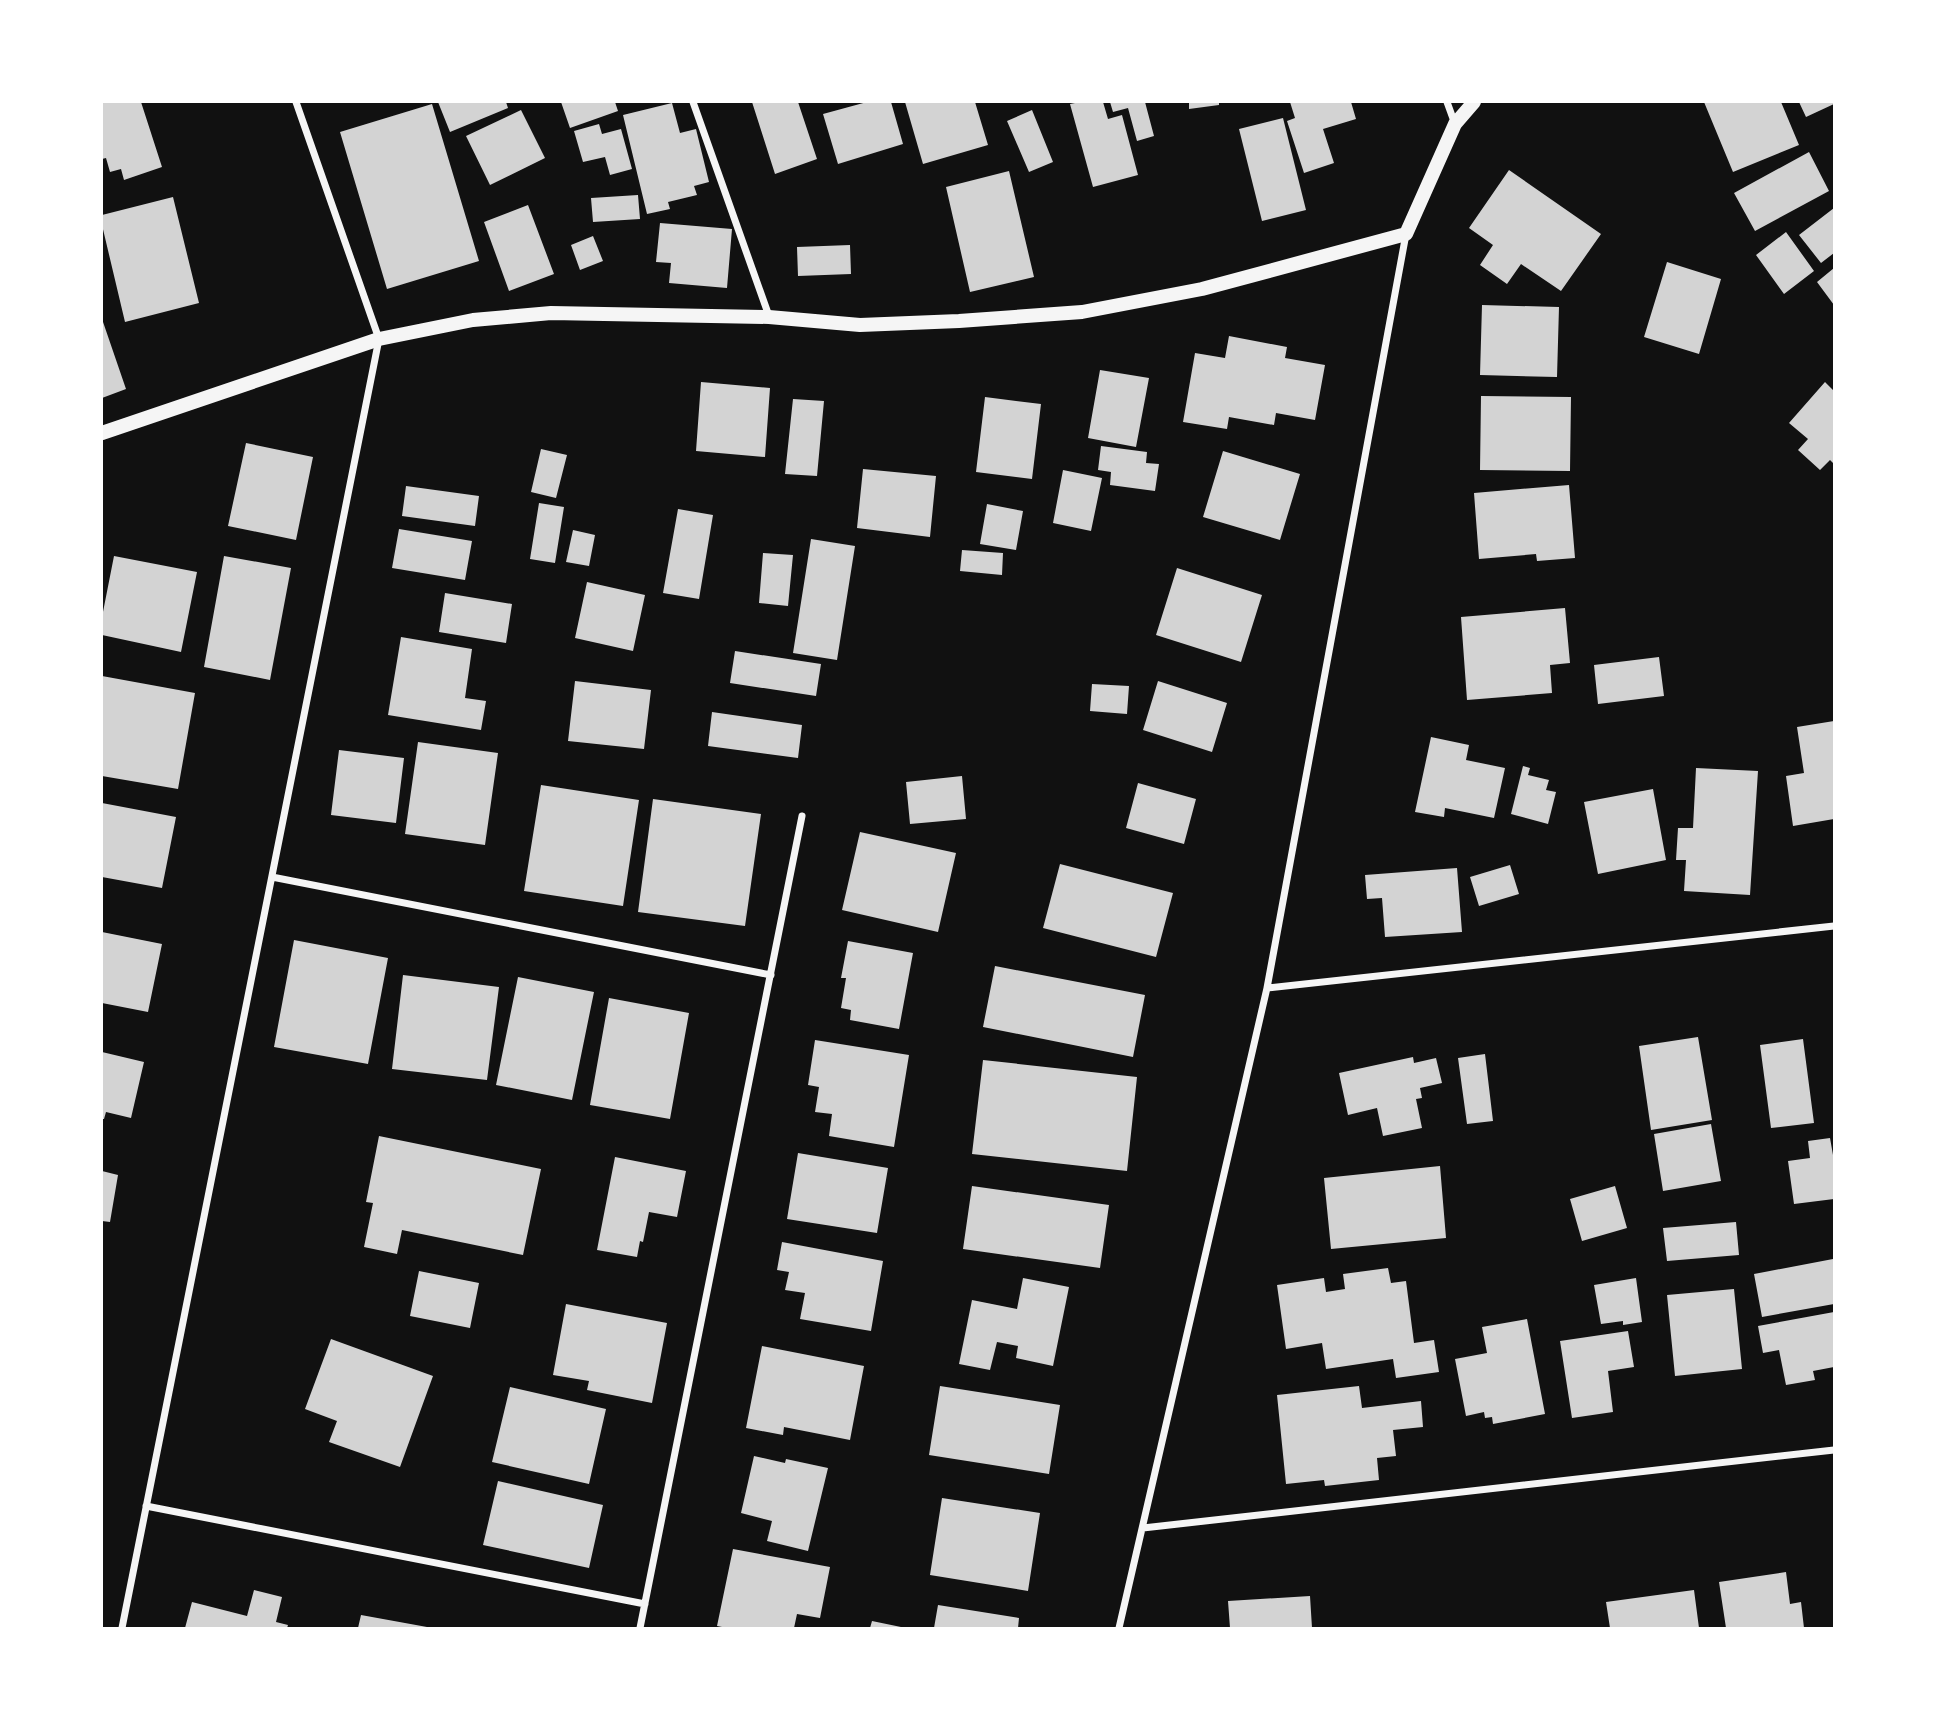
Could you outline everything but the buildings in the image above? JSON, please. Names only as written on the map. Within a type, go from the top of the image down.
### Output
[{"type":"main road","points":[[102,433],[379,339],[473,320],[551,313],[769,317],[860,326],[1082,312],[1202,289],[1406,234],[1455,124],[1474,102]]},
{"type":"street","points":[[122,1629],[379,339],[296,102]]},
{"type":"street","points":[[694,102],[769,317]]},
{"type":"street","points":[[1447,102],[1455,124]]},
{"type":"street","points":[[1119,1629],[1267,988],[1406,234]]},
{"type":"street","points":[[640,1629],[803,816]]},
{"type":"street","points":[[272,877],[771,975]]},
{"type":"street","points":[[1267,988],[1835,926]]},
{"type":"street","points":[[1143,1528],[1835,1450]]},
{"type":"street","points":[[146,1506],[645,1604]]}]
